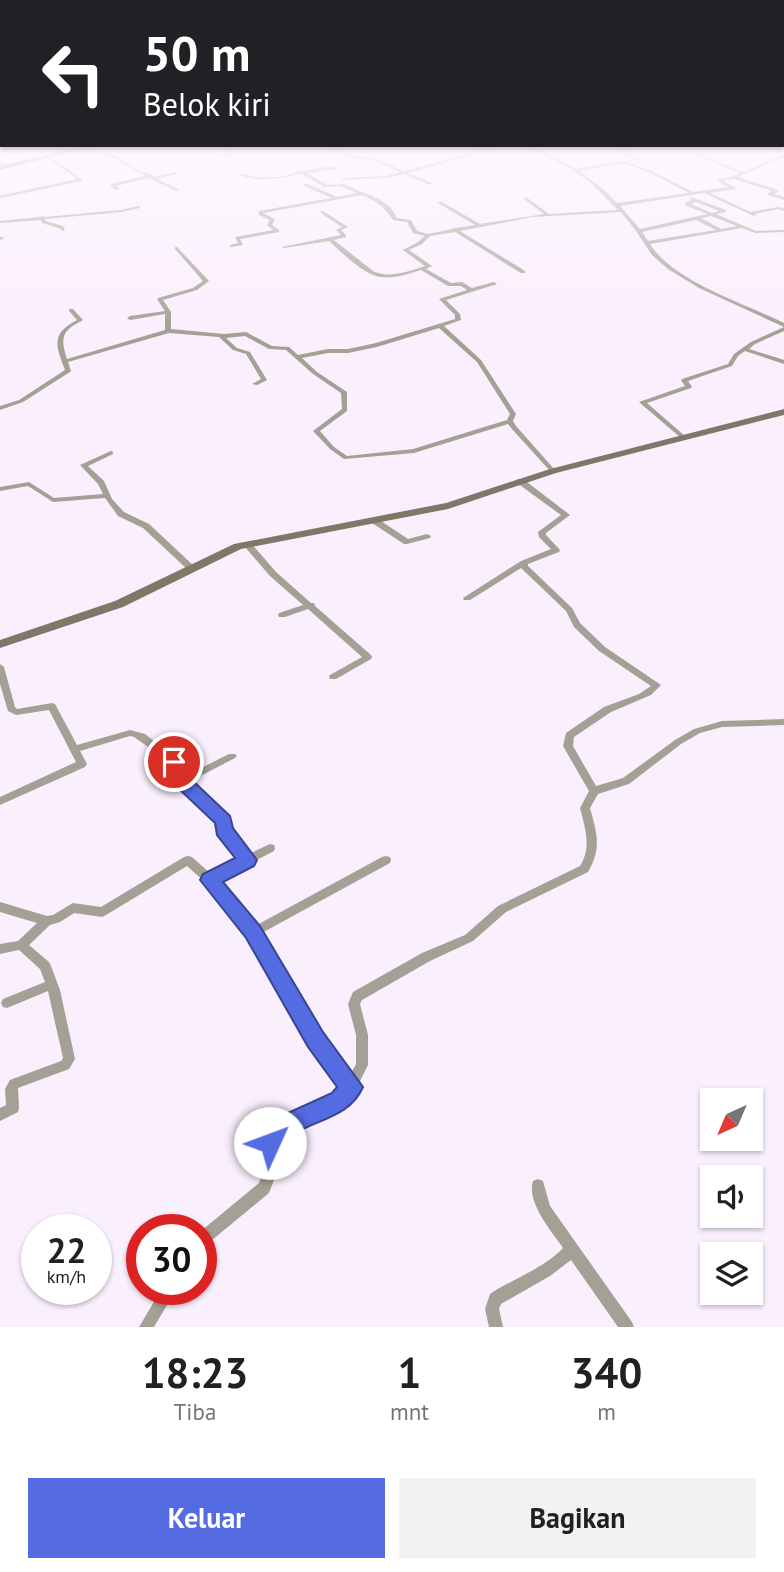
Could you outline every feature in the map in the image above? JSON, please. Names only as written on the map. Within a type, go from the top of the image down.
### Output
[{"type":"street","points":[[0,222],[130,209]]},
{"type":"street","points":[[232,246],[241,244],[237,238],[277,231],[269,225],[273,220],[261,215],[261,212],[279,209]]},
{"type":"street","points":[[387,209],[395,219],[409,221],[415,232],[428,235],[548,215],[620,211],[639,231],[657,257],[681,273],[784,327]]},
{"type":"street","points":[[451,209],[478,225]]},
{"type":"street","points":[[540,209],[548,215]]},
{"type":"street","points":[[698,209],[755,232],[784,231]]},
{"type":"street","points":[[639,231],[723,211],[718,209]]},
{"type":"street","points":[[741,209],[752,214],[774,209]]},
{"type":"street","points":[[284,247],[344,236],[338,230],[346,227],[323,212]]},
{"type":"street","points":[[42,217],[44,222],[63,230]]},
{"type":"street","points":[[696,218],[721,231]]},
{"type":"street","points":[[648,243],[742,227]]},
{"type":"street","points":[[454,229],[523,272]]},
{"type":"street","points":[[331,239],[350,257],[378,276],[422,269],[429,265],[405,250],[420,243],[428,235]]},
{"type":"street","points":[[169,331],[168,312],[160,299],[195,289],[206,281],[177,248]]},
{"type":"street","points":[[422,269],[448,284],[462,284],[471,290]]},
{"type":"street","points":[[298,356],[377,345],[440,325],[459,318],[442,299],[494,284]]},
{"type":"street","points":[[0,408],[21,401],[68,371],[61,344],[63,332],[80,320],[71,310]]},
{"type":"street","points":[[130,318],[168,312]]},
{"type":"street","points":[[65,361],[169,331],[246,334],[269,347],[285,348],[298,356],[314,373],[344,392],[345,411],[316,431],[344,458],[414,451],[510,421],[513,414],[485,369],[440,325]]},
{"type":"street","points":[[683,437],[642,402],[689,387],[684,380],[730,365],[744,349],[784,327]]},
{"type":"street","points":[[220,335],[235,349],[249,354],[264,380],[255,384]]},
{"type":"street","points":[[744,349],[784,362]]},
{"type":"street","points":[[0,644],[119,604],[247,544],[448,506],[553,471],[784,412]]},
{"type":"street","points":[[510,421],[553,471]]},
{"type":"street","points":[[111,453],[83,465],[101,483],[121,514],[143,524],[191,568]]},
{"type":"street","points":[[467,598],[524,563],[556,550],[542,532],[566,515],[520,481]]},
{"type":"street","points":[[0,489],[29,484],[50,499],[58,501],[107,496]]},
{"type":"street","points":[[375,521],[410,542],[427,536]]},
{"type":"street","points":[[247,544],[273,574],[368,657],[332,677]]},
{"type":"street","points":[[524,563],[526,570],[569,610],[577,625],[602,649],[657,685],[649,693],[608,709],[569,735],[568,746],[594,792]]},
{"type":"street","points":[[282,615],[311,605]]},
{"type":"street","points":[[0,667],[10,709],[16,712],[52,706],[76,749],[80,766],[0,801]]},
{"type":"street","points":[[217,1227],[264,1188],[272,1167],[270,1143],[277,1130],[341,1101],[351,1087],[362,1065],[363,1049],[355,998],[394,974],[469,938],[502,909],[584,869],[592,859],[594,844],[584,808],[594,792],[626,780],[697,731],[722,724],[784,722]]},
{"type":"street","points":[[76,749],[135,732],[172,760],[183,781],[224,821],[224,830],[247,860]]},
{"type":"street","points":[[183,781],[232,756]]},
{"type":"street","points":[[210,880],[270,848]]},
{"type":"street","points":[[0,907],[47,921],[56,919],[73,908],[102,912],[187,860],[210,880],[253,932],[316,1039],[351,1087]]},
{"type":"street","points":[[253,932],[386,860]]},
{"type":"street","points":[[0,949],[21,945],[47,921]]},
{"type":"street","points":[[0,1115],[13,1108],[11,1089],[14,1084],[65,1065],[69,1059],[52,984],[39,958],[21,945]]},
{"type":"street","points":[[7,1003],[52,984]]},
{"type":"street","points":[[538,1186],[544,1209],[627,1327]]},
{"type":"street","points":[[496,1327],[492,1308],[495,1299],[563,1260],[571,1250]]},
{"type":"street","points":[[146,1327],[160,1305]]},
{"type":"route","points":[[174,762],[185,785],[224,821],[224,830],[247,860],[210,880],[253,932],[316,1039],[351,1087],[341,1101],[284,1125],[273,1134],[270,1143]]}]
